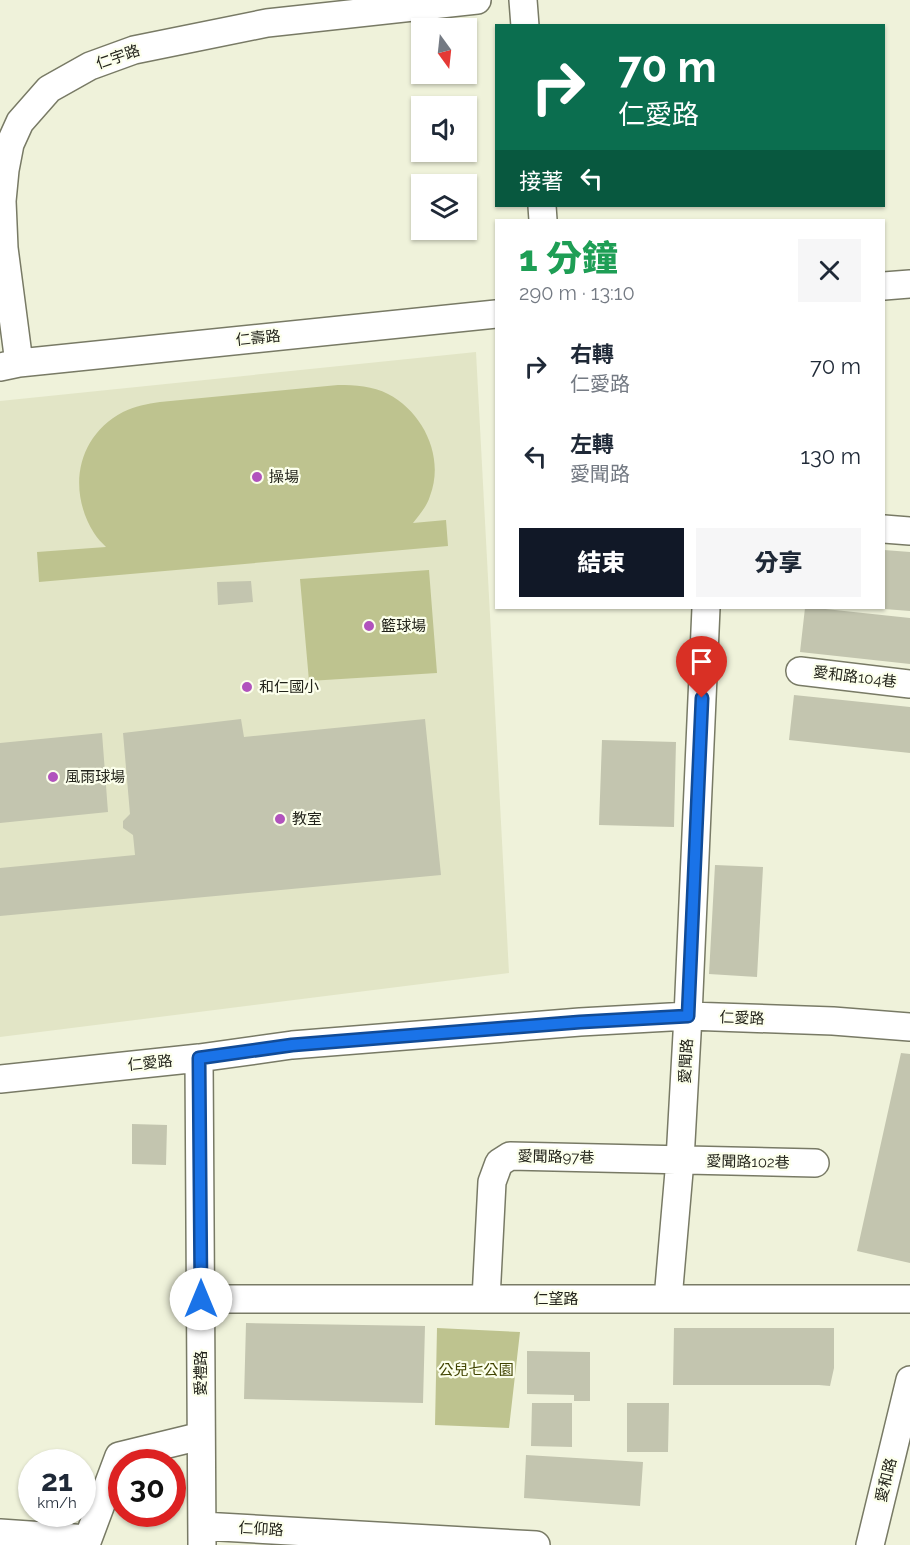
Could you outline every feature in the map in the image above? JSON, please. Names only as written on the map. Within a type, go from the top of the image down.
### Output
[{"type":"street","name":"仁宇路","points":[[10,365],[2,201],[5,170],[10,144],[20,123],[49,89],[90,66],[134,50],[267,23],[477,0]]},
{"type":"street","points":[[523,0],[525,24]]},
{"type":"street","points":[[885,286],[910,284]]},
{"type":"street","name":"仁壽路","points":[[10,365],[495,314]]},
{"type":"street","points":[[885,529],[910,531]]},
{"type":"street","name":"愛聞路","points":[[668,1299],[680,1160],[688,1016],[706,609]]},
{"type":"street","name":"愛和路104巷","points":[[800,670],[910,684]]},
{"type":"street","name":"仁愛路","points":[[0,1079],[199,1058],[292,1045],[569,1022],[688,1016],[833,1021],[910,1027]]},
{"type":"street","name":"愛禮路","points":[[199,1058],[202,1535]]},
{"type":"street","name":"愛聞路97巷","points":[[486,1299],[492,1182],[499,1163],[510,1156],[680,1160]]},
{"type":"street","name":"愛聞路102巷","points":[[680,1160],[815,1163]]},
{"type":"street","name":"仁望路","points":[[201,1299],[910,1299]]},
{"type":"street","name":"愛和路","points":[[870,1545],[910,1380]]},
{"type":"street","points":[[0,1533],[88,1539],[118,1456],[201,1436]]},
{"type":"street","name":"仁仰路","points":[[202,1535],[536,1545]]},
{"type":"shaded area","name":"和仁國小","points":[[476,352],[509,973],[0,1037],[0,401]]},
{"type":"green space","points":[[338,385],[382,391],[400,402],[421,424],[433,451],[434,481],[427,503],[413,523],[446,520],[448,546],[39,582],[37,552],[106,547],[95,535],[86,516],[79,482],[86,449],[107,422],[123,412],[160,402]]},
{"type":"green space","name":"籃球場","points":[[429,570],[437,673],[309,681],[300,579]]},
{"type":"green space","name":"公兒七公園","points":[[437,1328],[520,1332],[509,1428],[435,1425]]},
{"type":"building","points":[[885,550],[910,552],[910,611],[884,609]]},
{"type":"building","points":[[251,581],[253,602],[218,605],[217,582]]},
{"type":"building","points":[[805,609],[910,618],[910,664],[800,652]]},
{"type":"building","points":[[794,695],[910,707],[910,753],[789,740]]},
{"type":"building","name":"教室","points":[[241,719],[244,737],[425,719],[441,875],[0,916],[0,868],[135,855],[133,835],[123,828],[123,821],[130,814],[123,733]]},
{"type":"building","name":"風雨球場","points":[[102,733],[108,812],[0,823],[0,743]]},
{"type":"building","points":[[602,740],[676,742],[674,827],[599,825]]},
{"type":"building","points":[[715,865],[763,867],[757,977],[709,974]]},
{"type":"building","points":[[901,1053],[910,1054],[910,1263],[857,1251]]},
{"type":"building","points":[[132,1124],[167,1125],[166,1165],[132,1164]]},
{"type":"building","points":[[246,1323],[425,1326],[423,1403],[244,1399]]},
{"type":"building","points":[[674,1328],[834,1328],[834,1368],[830,1386],[673,1385]]},
{"type":"building","points":[[527,1351],[590,1352],[590,1401],[574,1401],[574,1395],[527,1394]]},
{"type":"building","points":[[532,1403],[572,1403],[572,1447],[531,1446]]},
{"type":"building","points":[[627,1403],[669,1403],[668,1452],[627,1452]]},
{"type":"building","points":[[526,1455],[643,1462],[640,1506],[524,1498]]},
{"type":"place","name":"操場","points":[[257,477]]},
{"type":"place","name":"籃球場","points":[[369,626]]},
{"type":"place","name":"和仁國小","points":[[247,687]]},
{"type":"place","name":"風雨球場","points":[[53,777]]},
{"type":"place","name":"教室","points":[[280,819]]},
{"type":"route","points":[[201,1299],[199,1058],[292,1045],[580,1022],[688,1016],[702,698]]}]
